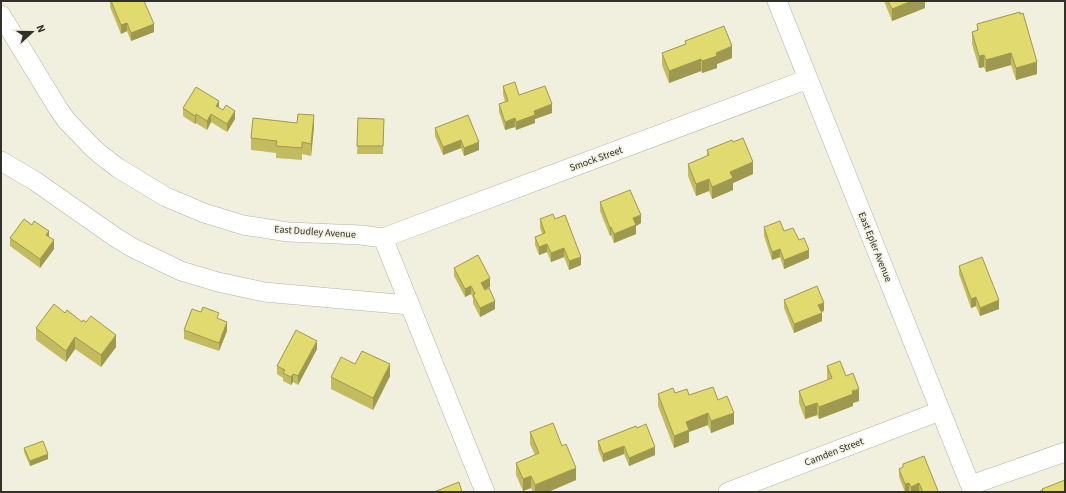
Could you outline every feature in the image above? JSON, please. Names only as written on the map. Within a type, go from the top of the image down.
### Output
[{"type":"street","name":"East Epler Avenue","points":[[777,1],[972,489]]},
{"type":"street","name":"East Dudley Avenue","points":[[1,15],[67,121],[100,155],[125,173],[166,197],[217,217],[243,225],[306,234],[361,235],[383,238]]},
{"type":"street","name":"Smock Street","points":[[383,238],[808,80]]},
{"type":"street","points":[[1,161],[35,180],[115,237],[133,248],[181,271],[213,281],[264,292],[410,305]]},
{"type":"street","points":[[383,238],[485,492]]},
{"type":"street","name":"Camden Street","points":[[728,492],[940,411]]},
{"type":"street","points":[[972,489],[1065,452]]},
{"type":"building","points":[[111,1],[144,1],[154,24],[131,33],[127,23],[121,25]]},
{"type":"building","points":[[888,1],[912,1],[892,9]]},
{"type":"building","points":[[1020,12],[1020,14],[1023,13],[1037,62],[1016,68],[1011,53],[986,60],[984,55],[979,56],[972,32],[978,30],[977,24]]},
{"type":"building","points":[[724,26],[732,46],[716,53],[717,56],[702,61],[701,59],[669,71],[662,53],[686,44],[685,41]]},
{"type":"building","points":[[515,82],[519,95],[545,86],[552,104],[534,111],[535,115],[516,122],[515,118],[505,122],[499,104],[508,101],[503,86]]},
{"type":"building","points":[[196,87],[219,101],[216,106],[223,110],[226,105],[235,111],[227,124],[211,114],[207,121],[196,114],[195,116],[183,108]]},
{"type":"building","points":[[298,114],[314,115],[311,144],[302,142],[302,148],[276,146],[277,141],[251,138],[253,118],[297,123]]},
{"type":"building","points":[[468,115],[479,142],[464,148],[461,140],[443,147],[435,128]]},
{"type":"building","points":[[358,118],[384,119],[383,146],[357,146]]},
{"type":"building","points":[[743,138],[753,162],[730,172],[733,178],[712,187],[709,179],[696,184],[688,164],[709,155],[707,150],[732,140],[733,142]]},
{"type":"building","points":[[630,190],[641,215],[633,218],[636,225],[614,234],[611,227],[610,228],[600,202]]},
{"type":"building","points":[[553,214],[555,219],[565,215],[581,257],[569,261],[564,248],[551,253],[547,244],[539,247],[535,237],[545,233],[540,219]]},
{"type":"building","points":[[24,219],[32,225],[34,221],[49,231],[46,235],[54,240],[40,259],[10,238]]},
{"type":"building","points":[[780,221],[784,231],[793,228],[799,240],[804,238],[809,250],[784,260],[780,249],[772,252],[764,227]]},
{"type":"building","points":[[478,255],[490,278],[481,283],[485,290],[489,288],[495,301],[480,308],[473,295],[475,294],[471,286],[465,289],[454,268]]},
{"type":"building","points":[[982,257],[999,300],[980,308],[976,297],[971,299],[959,266]]},
{"type":"building","points":[[817,286],[824,303],[818,305],[822,313],[794,324],[784,300]]},
{"type":"building","points":[[54,304],[65,313],[67,310],[82,322],[83,320],[86,322],[91,316],[116,335],[101,355],[75,337],[66,351],[36,328]]},
{"type":"building","points":[[203,307],[219,313],[217,318],[227,322],[219,343],[184,330],[192,309],[201,312]]},
{"type":"building","points":[[296,330],[317,341],[298,376],[293,374],[291,377],[283,373],[285,370],[277,366]]},
{"type":"building","points":[[362,351],[390,364],[373,398],[331,377],[341,357],[355,364]]},
{"type":"building","points":[[840,361],[846,376],[853,373],[859,389],[852,391],[853,394],[819,407],[817,403],[805,407],[799,391],[832,378],[827,366]]},
{"type":"building","points":[[713,387],[718,400],[727,396],[734,413],[711,421],[708,413],[686,422],[689,430],[674,436],[658,394],[673,388],[675,393],[687,389],[689,395]]},
{"type":"building","points":[[553,423],[562,446],[566,444],[576,468],[535,485],[531,476],[523,479],[516,463],[539,453],[530,432]]},
{"type":"building","points":[[646,424],[655,447],[629,458],[624,446],[603,454],[598,441],[636,426],[637,428]]},
{"type":"building","points":[[43,441],[48,454],[30,461],[24,448]]},
{"type":"building","points":[[924,456],[938,491],[937,492],[923,492],[919,483],[911,487],[909,483],[905,484],[899,469],[903,467],[903,464]]},
{"type":"building","points":[[1065,480],[1065,492],[1038,492],[1043,490],[1042,489]]},
{"type":"building","points":[[459,482],[462,492],[434,492]]}]
